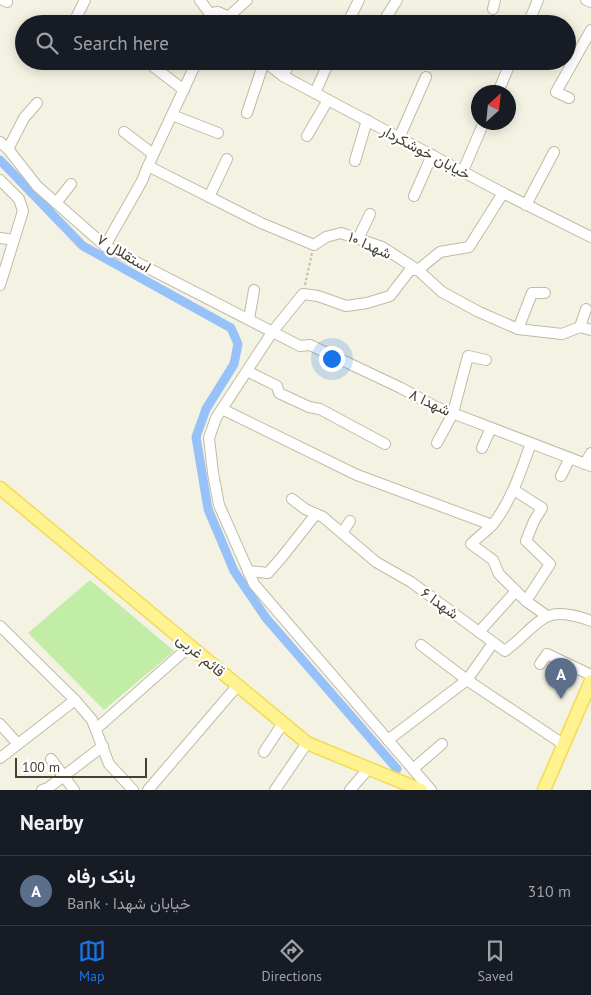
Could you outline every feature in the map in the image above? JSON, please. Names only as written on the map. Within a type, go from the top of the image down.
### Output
[{"type":"main road","name":"قائم غربی","points":[[0,488],[307,743],[420,790]]},
{"type":"main road","points":[[544,790],[563,744],[587,701],[591,681]]},
{"type":"street","points":[[78,15],[85,0]]},
{"type":"street","points":[[200,0],[206,15]]},
{"type":"street","points":[[233,15],[247,0]]},
{"type":"street","points":[[352,15],[359,0]]},
{"type":"street","points":[[388,15],[397,0]]},
{"type":"street","points":[[532,15],[538,0]]},
{"type":"street","points":[[586,0],[591,2]]},
{"type":"street","points":[[214,15],[218,12],[225,15]]},
{"type":"street","points":[[576,57],[591,30]]},
{"type":"street","points":[[158,70],[184,90]]},
{"type":"street","points":[[105,246],[142,181],[193,70]]},
{"type":"street","points":[[248,114],[261,70]]},
{"type":"street","name":"خیابان خوشکردار","points":[[275,70],[283,76],[399,138],[591,238]]},
{"type":"street","points":[[283,76],[286,70]]},
{"type":"street","points":[[315,93],[326,70]]},
{"type":"street","points":[[501,85],[507,70]]},
{"type":"street","points":[[568,70],[556,92],[569,98]]},
{"type":"street","points":[[399,138],[426,77]]},
{"type":"street","points":[[307,136],[328,100]]},
{"type":"street","points":[[4,145],[38,103]]},
{"type":"street","points":[[172,115],[218,133]]},
{"type":"street","points":[[355,161],[367,120]]},
{"type":"street","points":[[463,172],[481,130]]},
{"type":"street","points":[[124,132],[154,154]]},
{"type":"street","name":"استقلال ۷","points":[[4,145],[37,186],[105,246],[272,331]]},
{"type":"street","points":[[526,204],[554,152]]},
{"type":"street","points":[[414,196],[432,155]]},
{"type":"street","points":[[209,197],[227,159]]},
{"type":"street","points":[[148,166],[261,223],[314,245]]},
{"type":"street","points":[[0,180],[19,199],[23,211],[0,285]]},
{"type":"street","points":[[56,203],[71,184]]},
{"type":"street","points":[[430,790],[254,584],[219,505],[208,438],[216,418],[272,331],[303,294],[318,296],[346,306],[367,303],[390,296],[410,270],[418,270],[440,252],[469,247],[503,193]]},
{"type":"street","points":[[358,239],[370,214]]},
{"type":"street","name":"شهدا ۱۰","points":[[314,245],[326,237],[342,233],[382,247],[418,270],[442,292],[479,312],[518,329],[562,334],[580,326]]},
{"type":"street","points":[[0,238],[14,240]]},
{"type":"street","points":[[249,319],[254,290]]},
{"type":"street","points":[[518,329],[532,294],[545,293]]},
{"type":"street","points":[[586,309],[580,326],[591,330]]},
{"type":"street","name":"شهدا ۸","points":[[272,331],[300,346],[310,345],[401,388],[434,406],[588,465]]},
{"type":"street","points":[[437,443],[453,413],[468,356],[486,360]]},
{"type":"street","points":[[247,371],[277,386],[279,393],[309,408],[320,409],[385,444]]},
{"type":"street","points":[[222,409],[357,475],[492,525]]},
{"type":"street","points":[[482,448],[491,428]]},
{"type":"street","points":[[531,443],[514,490],[505,506],[492,525],[470,544],[493,560],[499,574],[526,601],[547,616],[568,614],[591,621]]},
{"type":"street","points":[[588,465],[591,453]]},
{"type":"street","points":[[560,476],[570,458]]},
{"type":"street","points":[[514,490],[542,508],[526,541],[550,564],[526,601]]},
{"type":"street","name":"شهدا ۶","points":[[292,498],[305,509],[323,517],[376,562],[411,582],[505,651],[516,643],[532,625],[547,616]]},
{"type":"street","points":[[248,571],[268,572],[316,514]]},
{"type":"street","points":[[342,534],[350,521]]},
{"type":"street","points":[[479,632],[516,591]]},
{"type":"street","points":[[0,626],[75,700],[92,720],[110,764],[133,790]]},
{"type":"street","points":[[388,740],[466,680],[493,642]]},
{"type":"street","points":[[421,645],[466,680],[563,744]]},
{"type":"street","points":[[96,728],[190,646]]},
{"type":"street","points":[[540,664],[547,654],[591,674]]},
{"type":"street","points":[[148,790],[238,685]]},
{"type":"street","points":[[0,758],[75,700]]},
{"type":"street","points":[[264,752],[283,723]]},
{"type":"street","points":[[0,724],[18,744]]},
{"type":"street","points":[[275,790],[307,743]]},
{"type":"street","points":[[413,769],[442,744]]},
{"type":"street","points":[[42,790],[48,788],[103,746]]},
{"type":"street","points":[[51,759],[74,790]]},
{"type":"street","points":[[350,790],[369,768]]},
{"type":"path","points":[[303,294],[314,245]]},
{"type":"green space","points":[[90,580],[174,651],[104,710],[28,633]]},
{"type":"waterway","points":[[0,160],[83,246],[231,328],[238,344],[234,364],[206,409],[196,437],[208,509],[215,526]]},
{"type":"waterway","points":[[216,528],[234,571],[266,618],[397,769]]},
{"type":"place","name":"بانک رفاه","points":[[561,699]]}]
